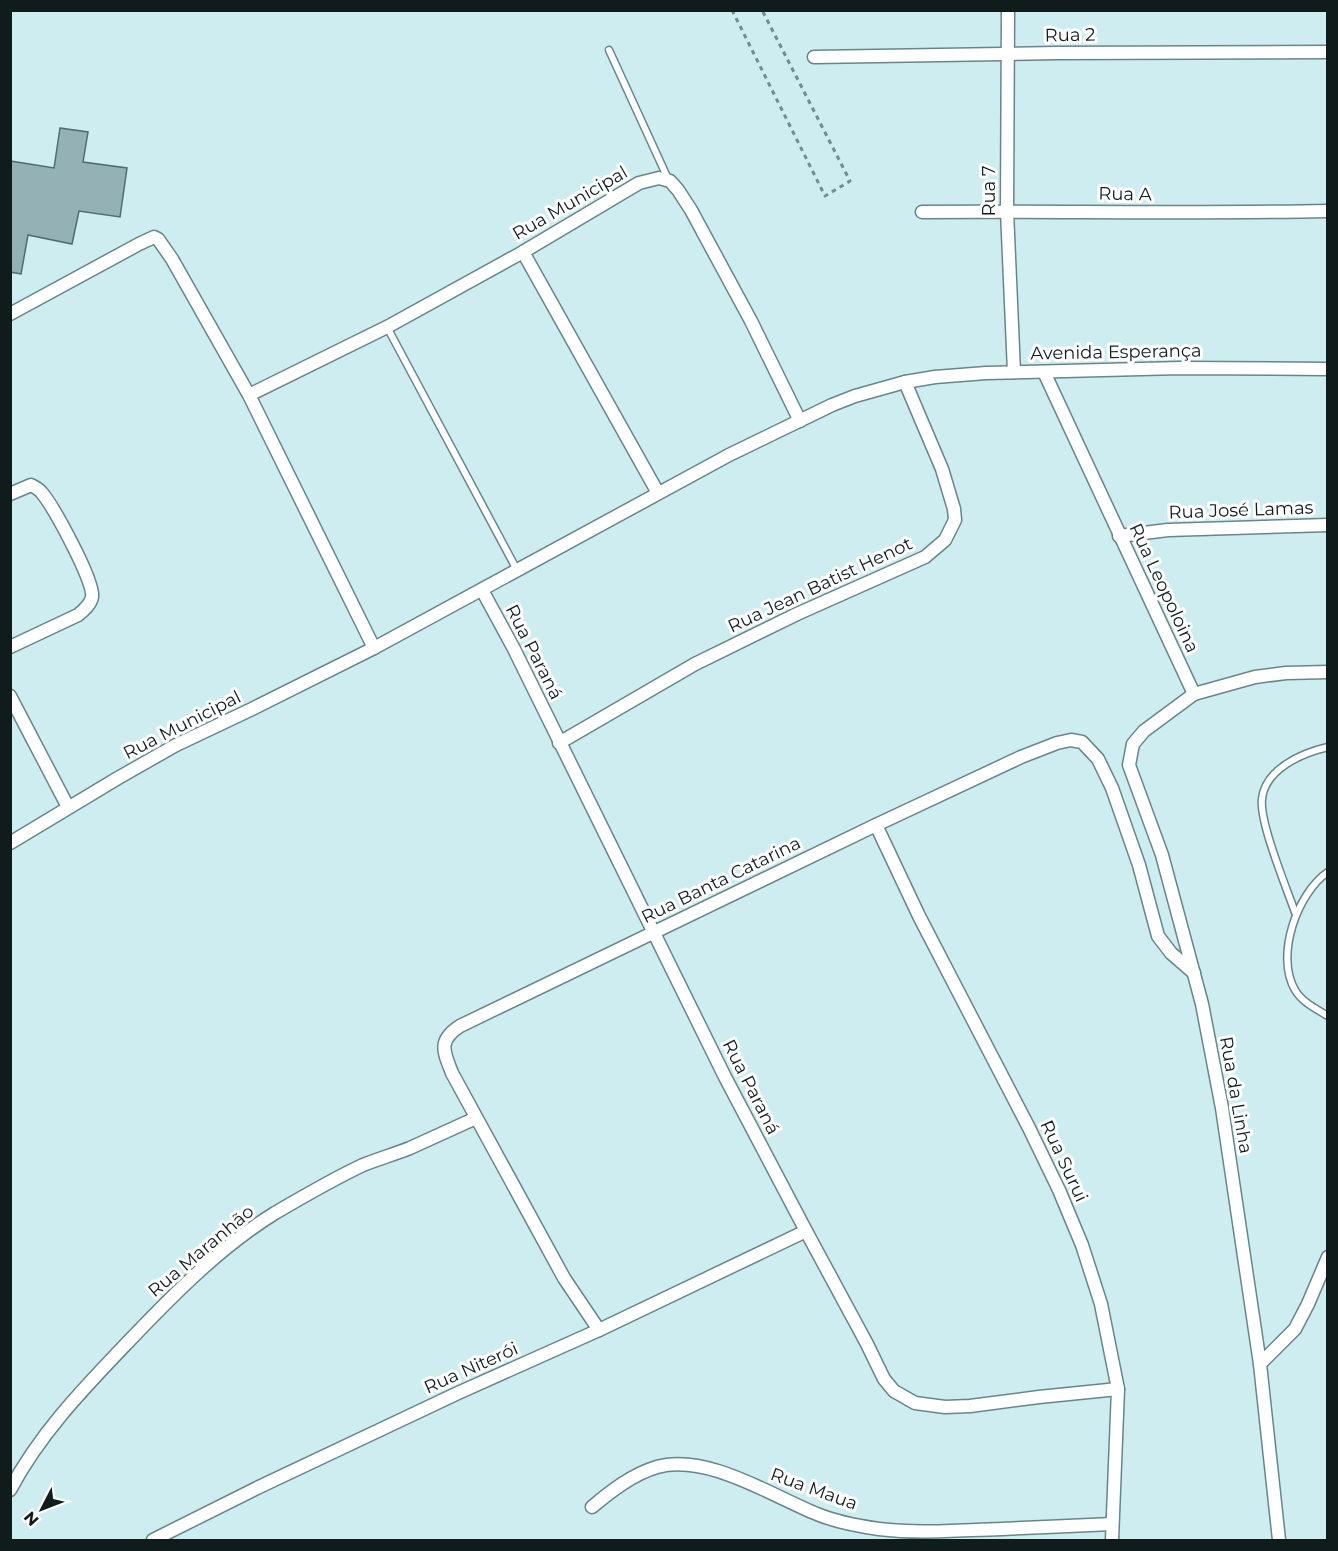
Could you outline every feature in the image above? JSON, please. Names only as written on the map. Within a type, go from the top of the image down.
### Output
[{"type":"street","name":"Rua 7","points":[[1008,10],[1007,212],[1014,372]]},
{"type":"street","name":"Rua 2","points":[[814,57],[1175,51],[1328,52]]},
{"type":"street","name":"Rua Municipal","points":[[249,395],[387,327],[523,252],[639,183],[659,178],[670,181]]},
{"type":"street","points":[[670,181],[691,210],[751,321],[800,421]]},
{"type":"street","name":"Rua A","points":[[922,212],[1239,214],[1328,211]]},
{"type":"street","points":[[10,314],[154,237],[162,242],[249,395],[374,648]]},
{"type":"street","points":[[523,252],[658,493]]},
{"type":"street","name":"Avenida Esperança","points":[[906,382],[935,377],[1014,372],[1180,368],[1328,369]]},
{"type":"street","name":"Rua Leopoloina","points":[[1044,372],[1194,694]]},
{"type":"street","name":"Rua Municipal","points":[[10,843],[176,745],[374,648],[658,493],[832,405],[906,382]]},
{"type":"street","name":"Rua Jean Batist Henot","points":[[559,743],[695,664],[797,614],[925,557],[945,540],[955,519],[954,509],[942,469],[906,382]]},
{"type":"street","points":[[10,494],[31,485],[42,492],[83,567],[92,589],[92,598],[78,615],[10,647]]},
{"type":"street","name":"Rua José Lamas","points":[[1119,536],[1168,530],[1328,525]]},
{"type":"street","name":"Rua Paraná","points":[[482,590],[514,649],[725,1077],[884,1379],[894,1391],[906,1399],[927,1406],[970,1406],[1118,1389]]},
{"type":"street","points":[[1194,694],[1255,677],[1286,673],[1328,672]]},
{"type":"street","name":"Rua da Linha","points":[[1194,694],[1161,717],[1137,738],[1131,749],[1129,765],[1162,855],[1202,1004],[1222,1108],[1260,1364],[1280,1540]]},
{"type":"street","points":[[10,696],[68,807]]},
{"type":"street","name":"Rua Banta Catarina","points":[[599,1330],[564,1278],[452,1073],[443,1049],[452,1031],[876,825],[1057,743],[1071,740],[1082,742],[1098,759],[1112,788],[1139,865],[1158,936],[1171,953],[1194,973]]},
{"type":"street","name":"Rua Surui","points":[[876,825],[919,916],[1029,1128],[1082,1245],[1101,1304],[1118,1389],[1112,1540]]},
{"type":"street","name":"Rua Maranhão","points":[[10,1490],[39,1443],[93,1378],[170,1298],[236,1242],[274,1214],[331,1181],[476,1118]]},
{"type":"street","name":"Rua Niterói","points":[[153,1540],[360,1439],[599,1330],[806,1231]]},
{"type":"street","points":[[1260,1364],[1295,1329],[1303,1316],[1328,1257]]},
{"type":"street","name":"Rua Maua","points":[[592,1507],[610,1492],[646,1471],[660,1466],[685,1465],[716,1470],[825,1517],[877,1529],[942,1532],[1112,1524]]},
{"type":"lane","points":[[609,50],[670,181]]},
{"type":"lane","points":[[387,327],[517,570]]},
{"type":"lane","points":[[1296,915],[1268,832],[1262,799],[1266,784],[1287,764],[1301,755],[1328,747]]},
{"type":"lane","points":[[1328,872],[1314,885],[1296,915],[1291,928],[1287,962],[1289,975],[1298,995],[1316,1010],[1328,1016]]},
{"type":"path","points":[[732,10],[825,196],[850,181],[762,10]]},
{"type":"building","points":[[60,128],[88,132],[83,162],[127,168],[120,217],[79,211],[72,244],[28,235],[21,274],[10,272],[10,161],[54,168]]}]
